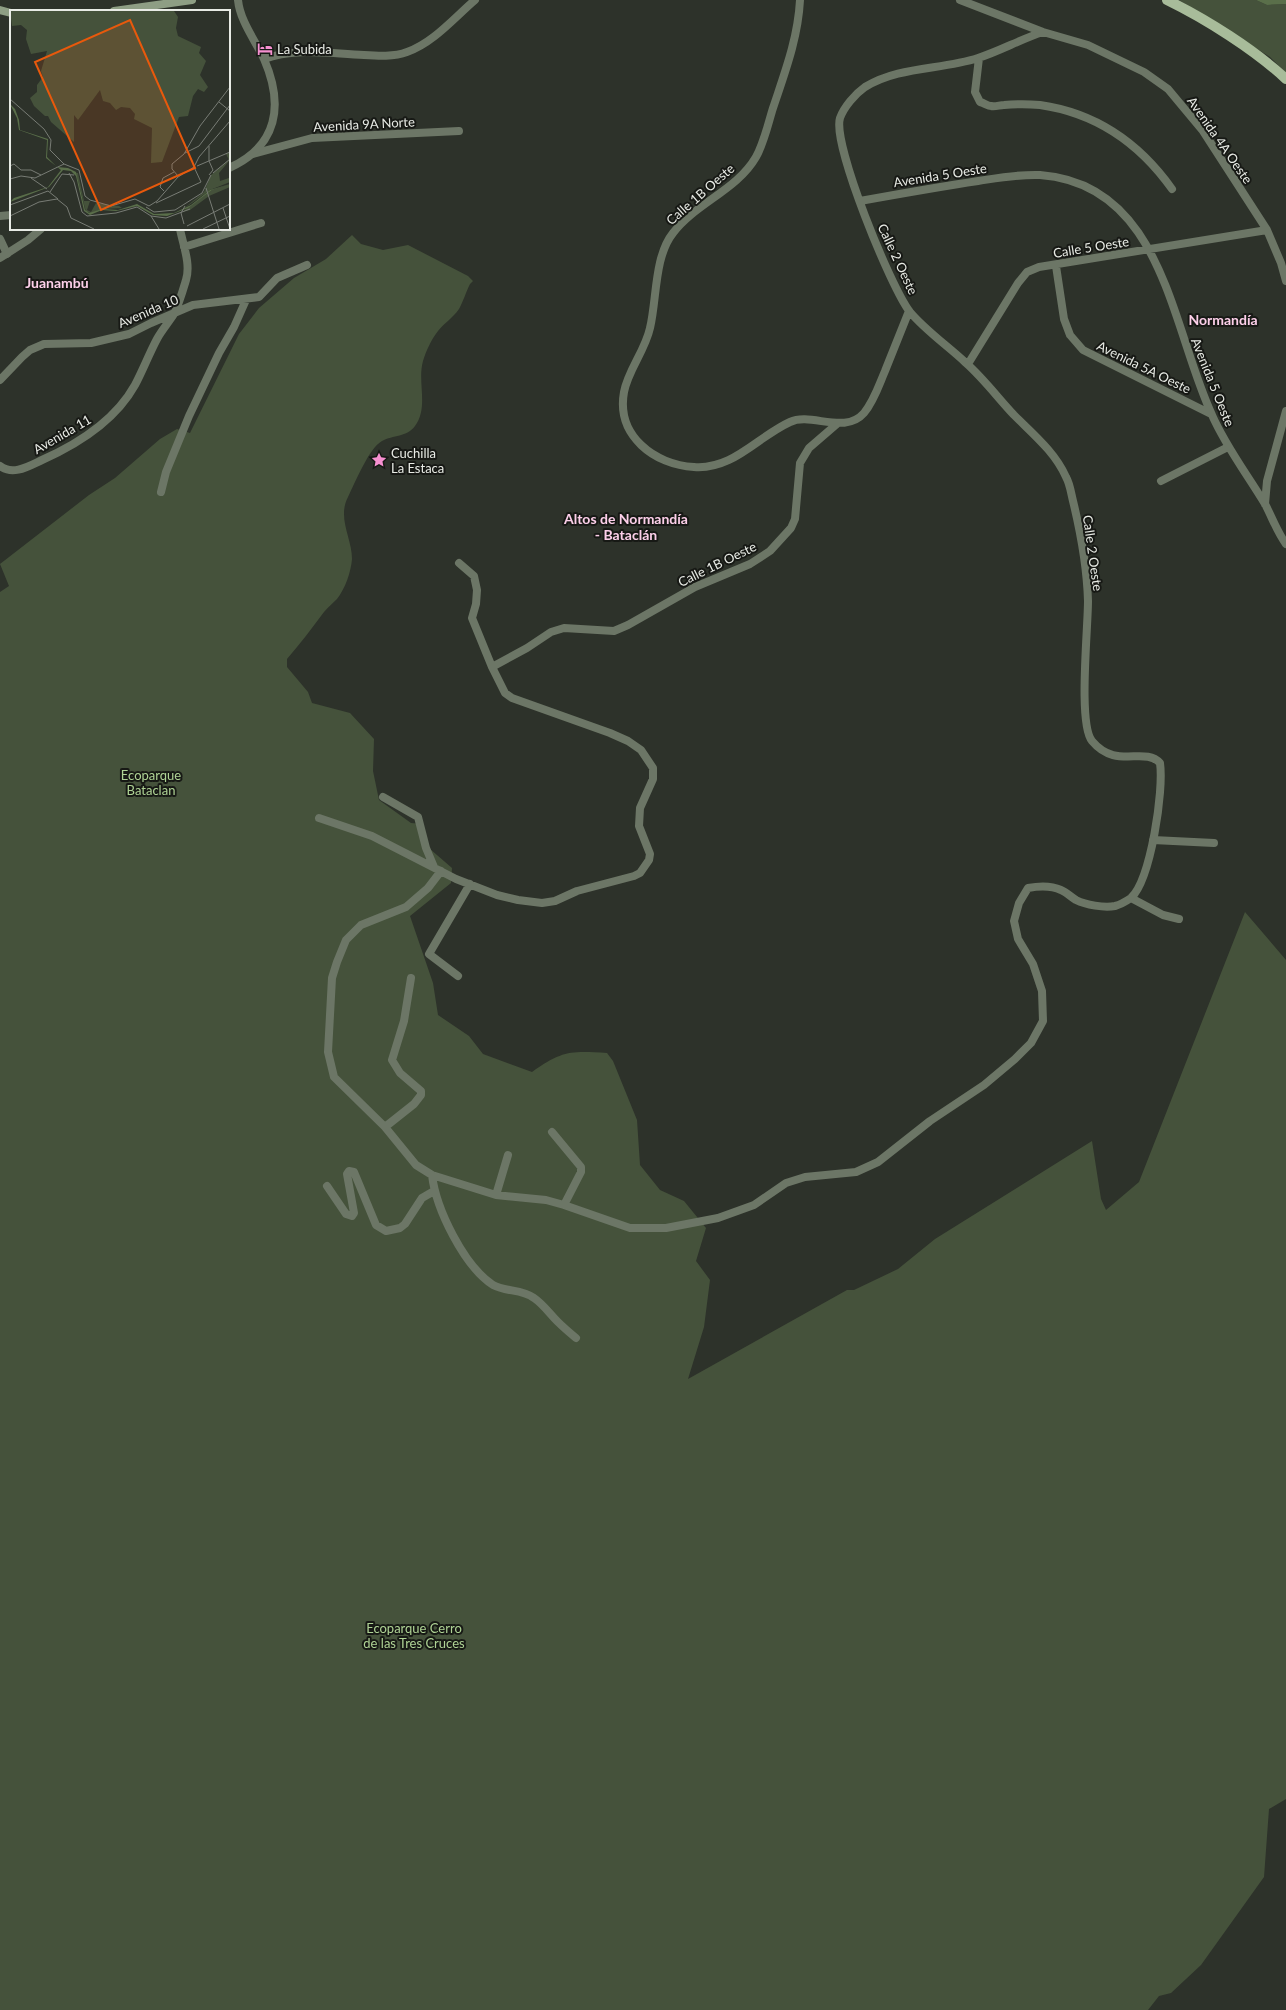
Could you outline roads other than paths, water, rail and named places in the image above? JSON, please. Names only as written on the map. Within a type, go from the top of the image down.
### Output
[{"type":"main road","points":[[121,10],[192,0]]},
{"type":"main road","points":[[1167,0],[1186,10],[1267,62],[1286,80]]},
{"type":"street","points":[[238,0],[244,20],[264,59],[272,86],[275,111],[268,135],[253,154]]},
{"type":"street","points":[[264,59],[276,54],[292,52],[380,56],[406,53],[422,45],[475,0]]},
{"type":"street","name":"Calle 1B Oeste","points":[[800,0],[799,22],[795,43],[756,157],[743,174],[672,233],[664,250],[658,272],[650,330],[624,392],[624,412],[630,430],[639,444],[650,454],[681,467],[699,468],[730,460],[792,421],[838,423]]},
{"type":"street","name":"Avenida 4A Oeste","points":[[960,0],[1044,32],[1088,45],[1120,59],[1144,72],[1168,89],[1203,131],[1267,230],[1281,263],[1286,281]]},
{"type":"street","name":"Calle 2 Oeste","points":[[1044,32],[1028,37],[979,58],[909,71],[887,78],[865,88],[848,103],[839,120],[840,143],[860,201],[896,287],[910,311],[937,338],[968,364],[1015,416],[1042,442],[1055,458],[1067,478],[1081,534],[1088,601],[1085,676],[1086,728],[1089,738],[1100,750],[1114,757],[1151,756],[1160,763],[1162,775],[1153,840],[1138,886],[1131,898]]},
{"type":"street","points":[[979,58],[975,92],[980,102],[991,106],[1019,104],[1039,105],[1084,116],[1111,130],[1139,150],[1161,174],[1172,189]]},
{"type":"street","name":"Avenida 9A Norte","points":[[230,167],[253,154],[312,138],[459,131]]},
{"type":"street","name":"Avenida 5 Oeste","points":[[860,201],[1010,176],[1039,175],[1064,179],[1097,192],[1120,209],[1136,227],[1150,250],[1168,293],[1211,414],[1228,448],[1265,504],[1286,544]]},
{"type":"street","points":[[0,216],[10,215]]},
{"type":"street","points":[[184,247],[261,223]]},
{"type":"street","points":[[0,239],[3,256],[28,240],[40,230]]},
{"type":"street","name":"Avenida 11","points":[[3,467],[13,470],[25,468],[54,455],[95,432],[135,386],[156,339],[174,313],[188,272],[180,230]]},
{"type":"street","name":"Calle 5 Oeste","points":[[968,364],[1018,283],[1027,272],[1039,268],[1267,230]]},
{"type":"street","name":"Avenida 10","points":[[0,380],[30,350],[44,344],[91,343],[129,334],[193,305],[246,300],[259,297],[277,278],[307,265]]},
{"type":"street","name":"Avenida 5A Oeste","points":[[1056,266],[1064,319],[1070,335],[1084,350],[1211,414]]},
{"type":"street","points":[[161,492],[166,472],[189,416],[219,352],[234,327],[246,300]]},
{"type":"street","points":[[838,423],[854,421],[863,415],[874,399],[910,311]]},
{"type":"street","points":[[1265,504],[1267,481],[1286,411]]},
{"type":"street","name":"Calle 1B Oeste","points":[[492,667],[527,648],[551,632],[564,628],[614,631],[628,625],[695,587],[750,564],[770,551],[791,528],[795,519],[800,463],[809,448],[838,423]]},
{"type":"street","points":[[1161,481],[1228,448]]},
{"type":"street","points":[[319,818],[372,836],[437,869],[497,895],[542,904],[555,901],[577,891],[634,876],[640,873],[644,867],[650,854],[639,826],[640,808],[653,779],[653,768],[641,750],[628,741],[610,733],[512,698],[505,693],[492,667],[472,618],[476,604],[477,590],[474,576],[459,564]]},
{"type":"street","points":[[383,796],[418,817],[426,848],[437,869]]},
{"type":"street","points":[[1153,840],[1214,843]]},
{"type":"street","points":[[437,869],[428,888],[406,907],[361,925],[346,940],[332,978],[328,1052],[334,1077],[385,1127],[416,1164],[432,1175],[496,1195],[546,1200],[630,1228],[666,1228],[718,1218],[754,1206],[786,1183],[805,1176],[856,1172],[878,1162],[930,1121],[984,1085],[1031,1043],[1043,1021],[1042,991],[1033,964],[1018,939],[1014,921],[1019,903],[1028,888],[1042,885],[1060,890],[1076,900],[1096,905],[1116,906],[1131,898],[1163,915],[1180,919]]},
{"type":"street","points":[[458,976],[429,954],[470,884]]},
{"type":"street","points":[[385,1127],[422,1096],[421,1091],[400,1074],[392,1060],[404,1021],[411,978]]},
{"type":"street","points":[[552,1132],[581,1167],[581,1172],[564,1205]]},
{"type":"street","points":[[496,1195],[508,1155]]},
{"type":"street","points":[[327,1186],[346,1214],[352,1216],[354,1213],[347,1174],[349,1171],[354,1172],[376,1225],[386,1231],[400,1228],[405,1224],[422,1198],[434,1191]]},
{"type":"street","points":[[432,1175],[434,1191],[444,1216],[469,1263],[495,1286],[523,1292],[534,1298],[576,1338]]},
{"type":"place","name":"La Subida","points":[[265,49]]},
{"type":"place","name":"Cuchilla La Estaca","points":[[379,460]]},
{"type":"district","name":"Juanambú","points":[[57,282]]},
{"type":"district","name":"Normandía","points":[[1223,319]]},
{"type":"district","name":"Altos de Normandía - Bataclán","points":[[626,526]]},
{"type":"park label","name":"Ecoparque Bataclan","points":[[151,782]]},
{"type":"park label","name":"Ecoparque Cerro de las Tres Cruces","points":[[414,1636]]}]
